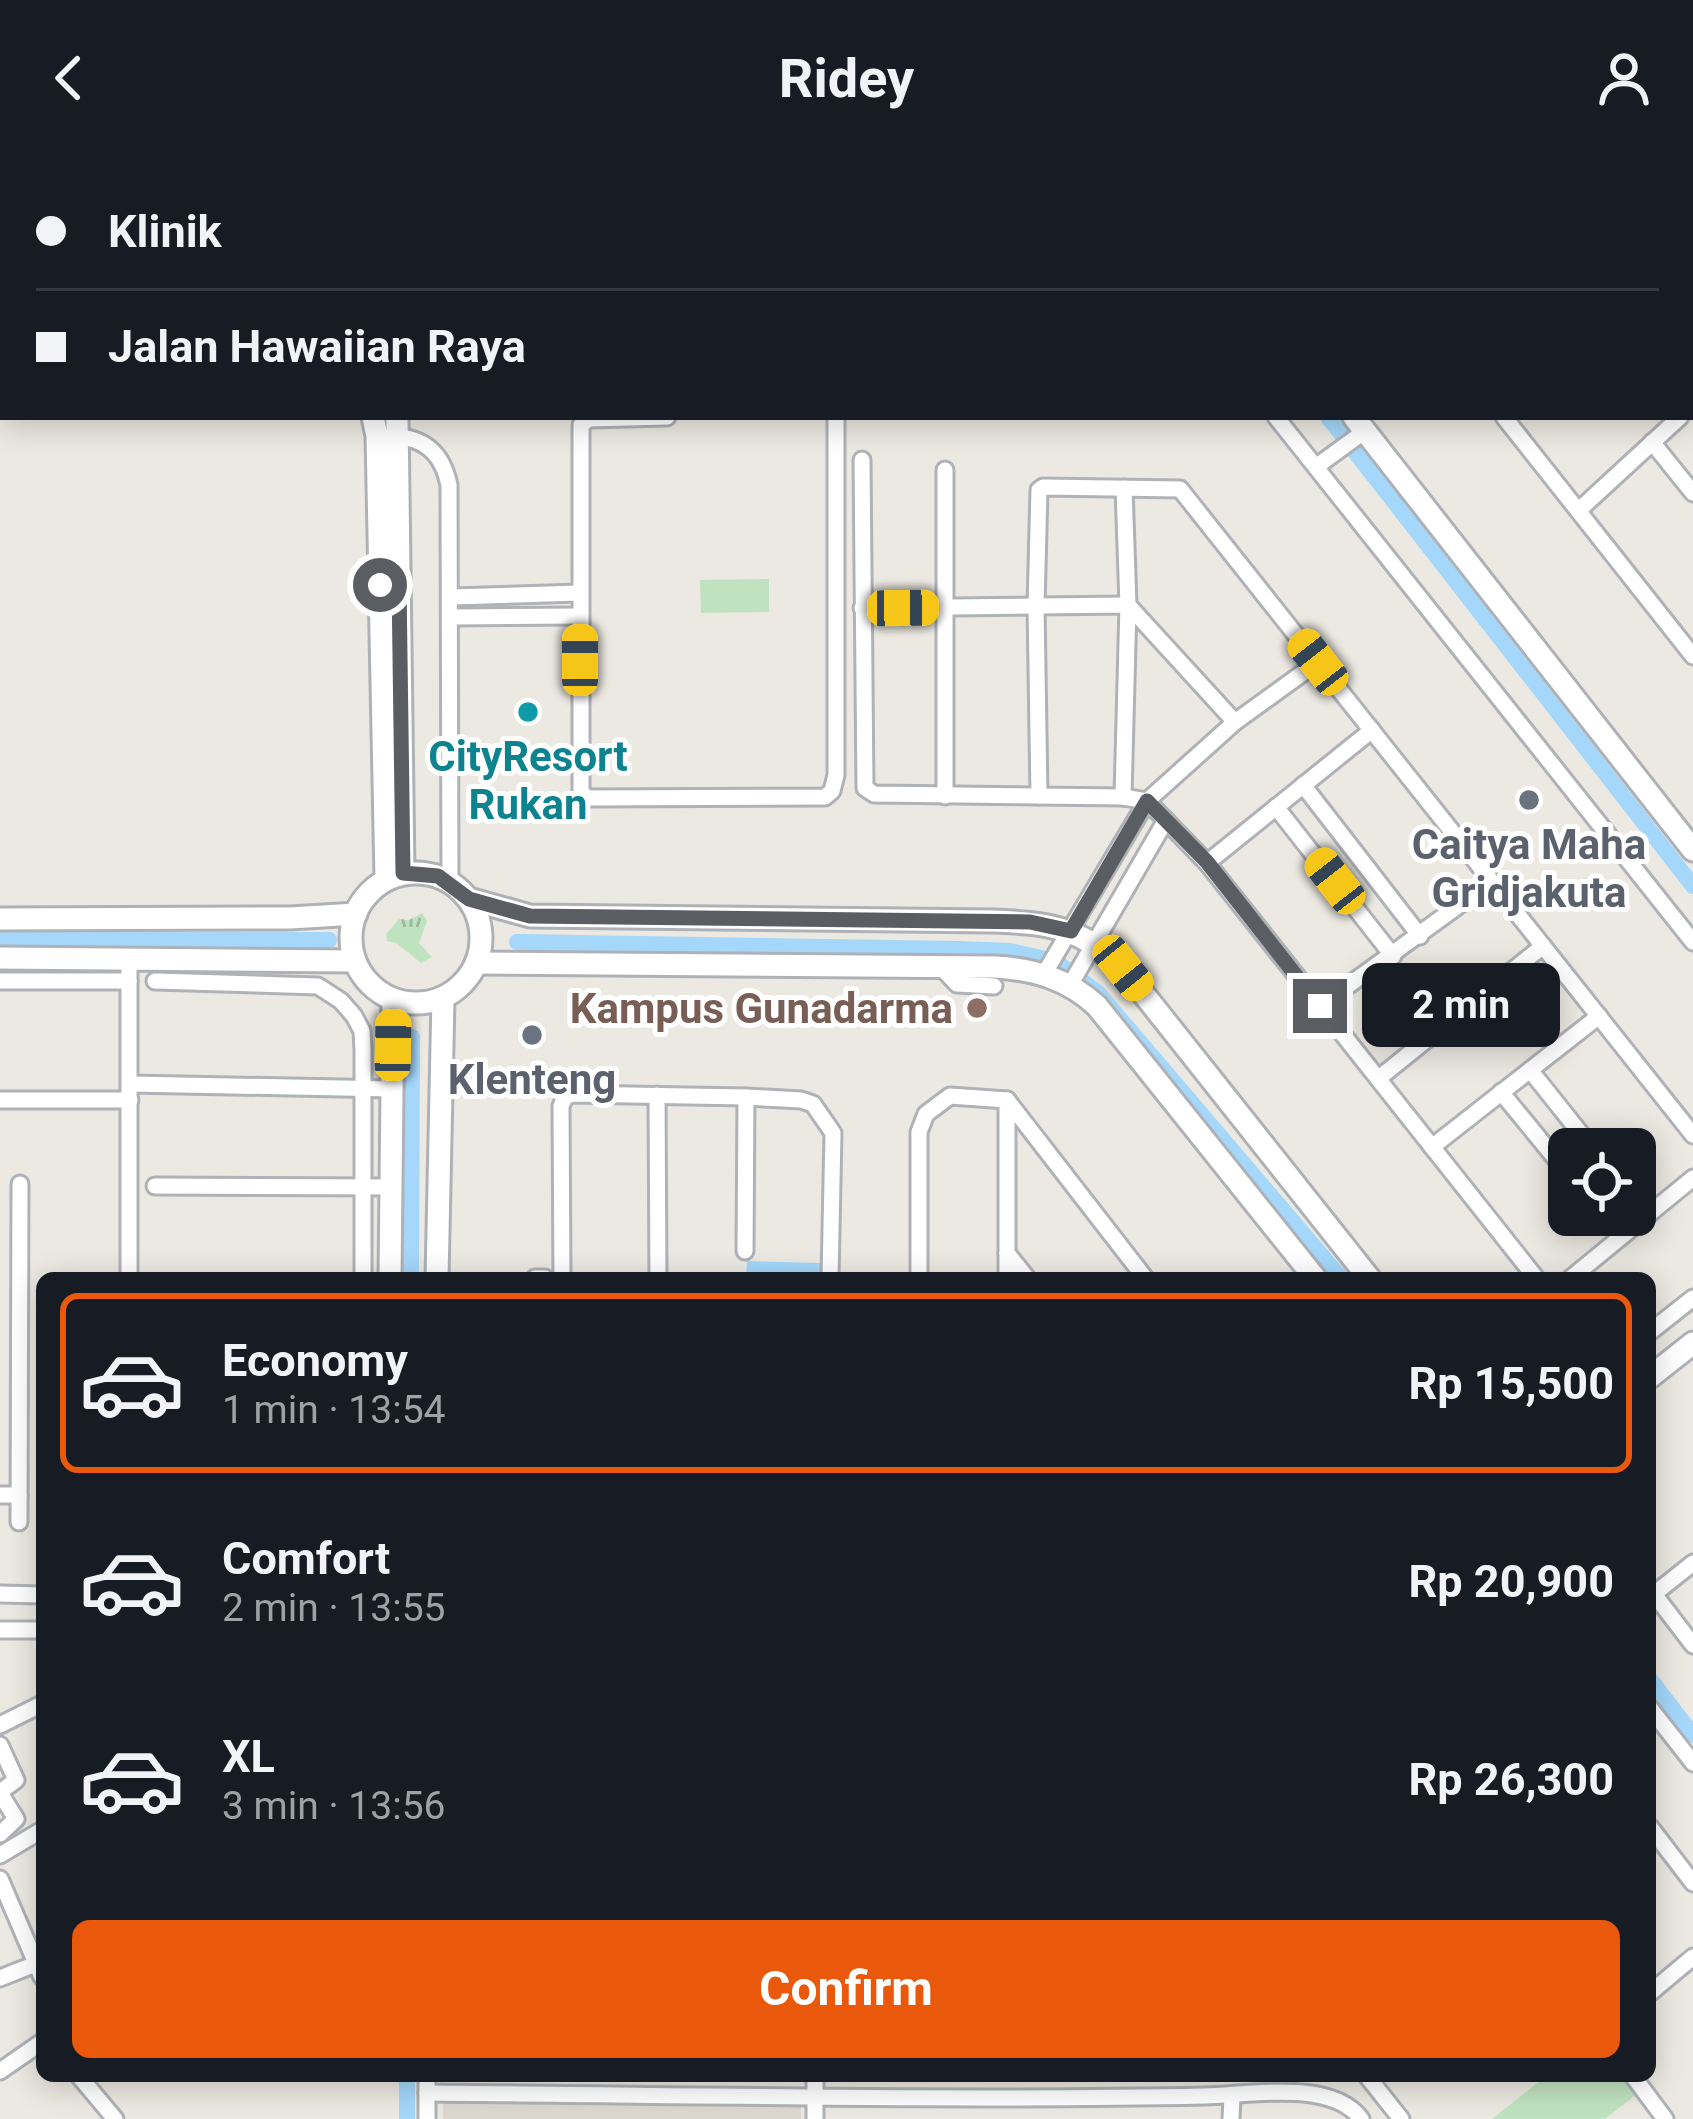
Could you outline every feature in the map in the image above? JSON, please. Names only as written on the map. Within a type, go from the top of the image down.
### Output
[{"type":"main road","points":[[1109,156],[1128,156]]},
{"type":"street","points":[[588,420],[581,425],[584,796],[664,799],[829,794],[836,775],[836,420]]},
{"type":"street","points":[[1279,420],[1693,942]]},
{"type":"street","points":[[1506,420],[1693,656]]},
{"type":"street","points":[[1580,510],[1677,420]]},
{"type":"street","points":[[394,876],[386,426],[436,452],[446,467],[449,485],[450,882]]},
{"type":"street","points":[[1317,466],[1359,428],[1693,850]]},
{"type":"street","points":[[1652,442],[1693,493]]},
{"type":"street","points":[[862,460],[863,785],[874,794],[1123,796],[1147,801],[1207,862],[1532,1272]]},
{"type":"street","points":[[945,470],[945,796]]},
{"type":"street","points":[[1040,796],[1036,496],[1043,487],[1180,489],[1693,1135]]},
{"type":"street","points":[[1123,796],[1128,605],[1124,488]]},
{"type":"street","points":[[452,597],[580,593]]},
{"type":"street","points":[[862,608],[1128,605],[1235,722]]},
{"type":"street","points":[[452,617],[580,616]]},
{"type":"street","points":[[1047,970],[1147,801],[1235,722],[1318,662]]},
{"type":"street","points":[[1207,862],[1372,730]]},
{"type":"street","points":[[1303,785],[1420,936]]},
{"type":"street","points":[[1276,807],[1394,956]]},
{"type":"street","points":[[1072,981],[1166,820]]},
{"type":"street","points":[[1108,868],[1129,879]]},
{"type":"street","points":[[469,899],[481,930],[476,963],[457,989],[442,998],[411,1003],[393,1000],[371,985],[352,946],[356,914],[368,893],[394,876],[429,873],[450,882],[469,899],[530,916],[1011,922],[1068,935],[1123,968],[1365,1272]]},
{"type":"street","points":[[1320,1006],[1491,882]]},
{"type":"street","points":[[0,919],[290,919],[356,914]]},
{"type":"street","points":[[1379,1078],[1543,946]]},
{"type":"street","points":[[0,958],[129,970]]},
{"type":"street","points":[[0,981],[129,970],[356,961]]},
{"type":"street","points":[[476,963],[1047,970],[1072,981],[1097,1006],[1313,1272]]},
{"type":"street","points":[[942,968],[957,984],[994,986]]},
{"type":"street","points":[[129,970],[129,1272]]},
{"type":"street","points":[[155,981],[317,986],[341,1001],[362,1031],[363,1272]]},
{"type":"street","points":[[437,1272],[442,998]]},
{"type":"street","points":[[390,1272],[393,1000]]},
{"type":"street","points":[[1432,1147],[1599,1016]]},
{"type":"street","points":[[1530,1070],[1576,1128]]},
{"type":"street","points":[[0,1100],[130,1092],[392,1090]]},
{"type":"street","points":[[1501,1092],[1548,1149]]},
{"type":"street","points":[[562,1272],[565,1097],[572,1094],[746,1096],[813,1104],[833,1133],[830,1272]]},
{"type":"street","points":[[657,1095],[658,1272]]},
{"type":"street","points":[[745,1251],[746,1096]]},
{"type":"street","points":[[919,1272],[919,1132],[926,1114],[950,1096],[1007,1100],[1140,1272]]},
{"type":"street","points":[[1007,1100],[1007,1272]]},
{"type":"street","points":[[1656,1199],[1693,1178]]},
{"type":"street","points":[[19,1522],[20,1184]]},
{"type":"street","points":[[155,1186],[391,1187]]},
{"type":"street","points":[[0,1216],[20,1216]]},
{"type":"street","points":[[1578,1272],[1619,1237]]},
{"type":"street","points":[[1318,1272],[1345,1250]]},
{"type":"street","points":[[1007,1253],[1022,1272]]},
{"type":"street","points":[[1656,1327],[1693,1298]]},
{"type":"street","points":[[1656,1372],[1693,1343]]},
{"type":"street","points":[[0,1495],[19,1495]]},
{"type":"street","points":[[1656,1592],[1693,1563]]},
{"type":"street","points":[[0,1594],[36,1595]]},
{"type":"street","points":[[1656,1597],[1693,1645]]},
{"type":"street","points":[[0,1630],[36,1630]]},
{"type":"street","points":[[0,1725],[36,1707]]},
{"type":"street","points":[[1656,1716],[1693,1763]]},
{"type":"street","points":[[0,1744],[16,1780],[0,1793],[16,1819],[0,1834]]},
{"type":"street","points":[[0,1855],[36,1834]]},
{"type":"street","points":[[1656,1835],[1693,1882]]},
{"type":"street","points":[[0,1879],[8,1914],[36,1963]]},
{"type":"street","points":[[1656,1988],[1693,1958]]},
{"type":"street","points":[[0,1978],[36,1971]]},
{"type":"street","points":[[0,2072],[36,2046]]},
{"type":"street","points":[[84,2082],[115,2119]]},
{"type":"street","points":[[815,2082],[815,2119]]},
{"type":"street","points":[[1372,2082],[1401,2119]]},
{"type":"street","points":[[1637,2082],[1665,2119]]},
{"type":"street","points":[[427,2119],[427,2085],[814,2096],[1317,2093],[1352,2107],[1361,2119]]},
{"type":"street","points":[[1231,2119],[1232,2096]]},
{"type":"shaded area","points":[[443,2103],[801,2107],[801,2119],[443,2119]]},
{"type":"green space","points":[[769,579],[769,612],[701,613],[700,580]]},
{"type":"green space","points":[[422,913],[427,921],[419,943],[432,957],[421,963],[387,941],[386,934],[399,919]]},
{"type":"green space","points":[[1538,2082],[1627,2082],[1637,2094],[1605,2119],[1492,2119]]},
{"type":"water","points":[[747,1261],[820,1263],[820,1272],[746,1272]]},
{"type":"waterway","points":[[1330,420],[1693,886]]},
{"type":"waterway","points":[[0,940],[329,940]]},
{"type":"waterway","points":[[517,942],[959,949],[1010,951],[1055,961],[1098,993],[1336,1272]]},
{"type":"waterway","points":[[411,1272],[412,1037]]},
{"type":"waterway","points":[[1656,1687],[1693,1735]]},
{"type":"waterway","points":[[407,2082],[407,2119]]},
{"type":"place","name":"CityResort Rukan","points":[[528,712]]},
{"type":"place","name":"Caitya Maha Gridjakuta","points":[[1529,800]]},
{"type":"place","name":"Kampus Gunadarma","points":[[977,1008]]},
{"type":"place","name":"Klenteng","points":[[532,1035]]},
{"type":"route","points":[[380,585],[399,584],[403,873],[438,876],[469,899],[530,916],[1030,922],[1071,931],[1147,801],[1207,862],[1320,1006]]}]
